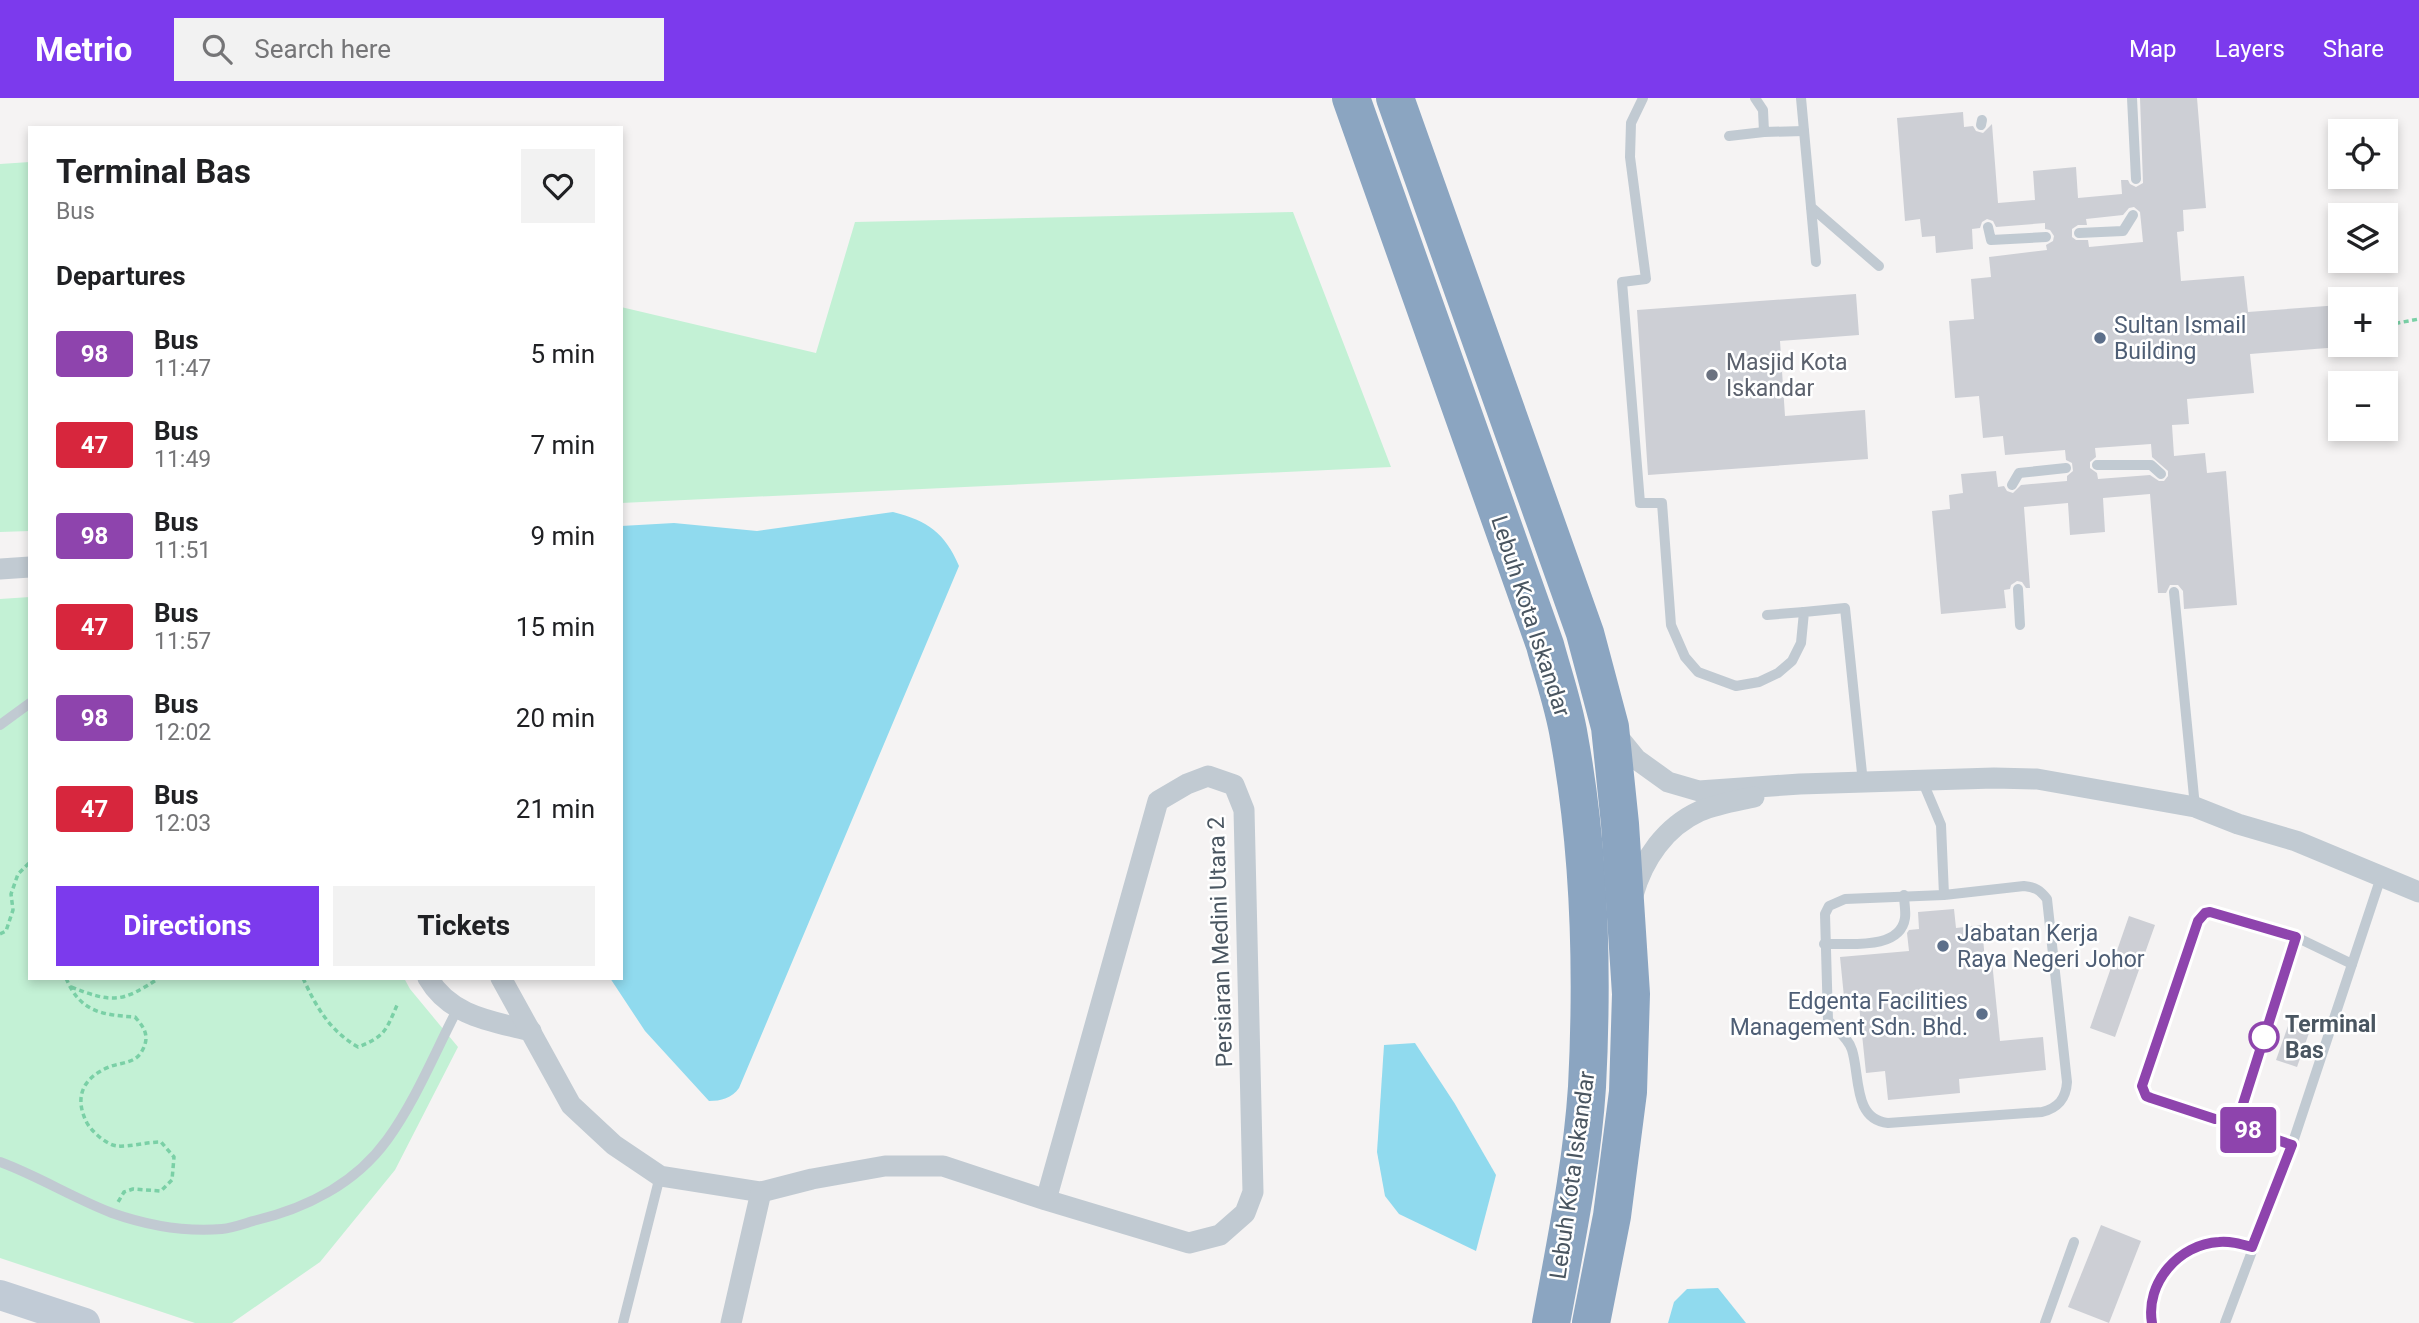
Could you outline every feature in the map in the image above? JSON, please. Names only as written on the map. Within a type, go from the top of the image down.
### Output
[{"type":"highway","name":"Lebuh Kota Iskandar","points":[[1351,98],[1545,645],[1569,736],[1583,829],[1589,995],[1587,1076],[1571,1210],[1551,1323]]},
{"type":"highway","name":"Lebuh Kota Iskandar","points":[[1396,100],[1585,633],[1609,727],[1620,824],[1630,994],[1628,1092],[1612,1216],[1591,1323]]},
{"type":"street","points":[[0,569],[28,568]]},
{"type":"street","points":[[1609,727],[1636,759],[1668,782],[1699,791],[1800,784],[2037,779],[2195,807],[2238,824],[2296,841],[2419,892]]},
{"type":"street","name":"Persiaran Medini Utara 2","points":[[502,980],[571,1105],[614,1145],[660,1176],[761,1192],[812,1178],[885,1166],[943,1166],[1046,1200],[1188,1243],[1220,1235],[1244,1213],[1253,1192],[1245,824],[1244,810],[1234,785],[1208,776],[1186,784],[1158,801],[1046,1200]]},
{"type":"street","points":[[1625,921],[1638,877],[1659,842],[1678,823],[1702,811],[1800,784]]},
{"type":"street","points":[[429,980],[441,996],[458,1008],[487,1022],[531,1031]]},
{"type":"street","points":[[731,1323],[761,1192]]},
{"type":"street","points":[[0,1295],[85,1323]]},
{"type":"lane","points":[[1643,98],[1631,123],[1630,157],[1646,279],[1622,282],[1640,503],[1662,503],[1671,625],[1685,657],[1698,672],[1736,686],[1769,678],[1792,661],[1801,643],[1804,612]]},
{"type":"lane","points":[[1755,98],[1763,110],[1764,132]]},
{"type":"lane","points":[[1801,98],[1816,261]]},
{"type":"lane","points":[[2132,98],[2136,179]]},
{"type":"lane","points":[[1729,136],[1804,131]]},
{"type":"lane","points":[[1811,208],[1879,266]]},
{"type":"lane","points":[[2079,233],[2123,230],[2133,215]]},
{"type":"lane","points":[[1988,228],[1991,240],[2046,236]]},
{"type":"lane","points":[[2097,465],[2151,465],[2161,474]]},
{"type":"lane","points":[[2012,485],[2020,472],[2066,468]]},
{"type":"lane","points":[[2018,589],[2020,625]]},
{"type":"lane","points":[[2174,592],[2195,807]]},
{"type":"lane","points":[[1767,615],[1845,608],[1863,783]]},
{"type":"lane","points":[[0,725],[28,704]]},
{"type":"lane","points":[[1922,780],[1941,825],[1944,895]]},
{"type":"lane","points":[[2225,1323],[2292,1145],[2381,877]]},
{"type":"lane","points":[[2024,886],[2041,891],[2047,899],[2067,1082],[2066,1093],[2061,1102],[2052,1109],[2042,1112],[1888,1123],[1871,1118],[1862,1103],[1852,1049],[1847,1039],[1829,1020],[1824,944],[1825,914],[1836,901],[1904,895],[1944,895],[2024,886]]},
{"type":"lane","points":[[1824,944],[1881,942],[1892,938],[1901,929],[1905,918],[1904,895]]},
{"type":"lane","points":[[2292,1145],[2151,1098],[2143,1091],[2143,1081],[2201,917],[2205,913],[2215,913],[2296,937],[2352,964]]},
{"type":"lane","points":[[2236,1126],[2296,937]]},
{"type":"lane","points":[[0,1161],[111,1212],[161,1227],[223,1229],[277,1215],[329,1193],[360,1170],[386,1142],[413,1098],[458,1008]]},
{"type":"lane","points":[[622,1323],[660,1176]]},
{"type":"lane","points":[[2045,1323],[2074,1242]]},
{"type":"lane","points":[[2152,1323],[2152,1299],[2158,1282],[2168,1267],[2182,1255],[2198,1246],[2216,1242],[2234,1242],[2252,1247]]},
{"type":"path","points":[[2398,323],[2419,319]]},
{"type":"path","points":[[0,934],[6,931],[13,910],[11,894],[18,874],[28,864]]},
{"type":"path","points":[[67,980],[84,1006],[107,1015],[135,1017],[144,1027],[147,1040],[141,1054],[127,1063],[111,1066],[95,1074],[82,1090],[80,1109],[91,1130],[115,1146],[161,1142],[174,1157],[172,1180],[161,1191],[133,1189],[124,1192],[111,1212]]},
{"type":"path","points":[[70,987],[95,997],[120,999],[155,980]]},
{"type":"path","points":[[304,980],[317,1009],[340,1037],[358,1047],[386,1031],[398,1003]]},
{"type":"green space","points":[[28,162],[28,531],[0,532],[0,164]]},
{"type":"green space","points":[[1293,212],[1391,467],[623,503],[623,307],[816,353],[855,222]]},
{"type":"green space","points":[[28,597],[28,980],[405,980],[458,1047],[395,1170],[320,1262],[232,1323],[195,1323],[0,1258],[0,599]]},
{"type":"water","points":[[893,512],[926,524],[934,530],[948,545],[959,566],[739,1088],[726,1098],[709,1101],[645,1031],[611,980],[623,980],[623,526],[674,523],[757,531]]},
{"type":"water","points":[[1415,1043],[1455,1104],[1496,1175],[1476,1251],[1399,1214],[1385,1196],[1377,1152],[1384,1045]]},
{"type":"water","points":[[1718,1288],[1746,1323],[1668,1323],[1674,1302],[1687,1289]]},
{"type":"building","points":[[2140,98],[2197,98],[2206,208],[2183,210],[2184,231],[2177,232],[2181,281],[2244,276],[2248,312],[2328,306],[2328,348],[2250,354],[2254,393],[2187,399],[2189,424],[2172,425],[2174,456],[2205,453],[2207,473],[2226,471],[2237,605],[2184,609],[2183,591],[2178,585],[2170,585],[2166,593],[2158,593],[2150,494],[2103,498],[2105,532],[2070,535],[2068,503],[2024,507],[2030,588],[2017,581],[2010,589],[2004,590],[2006,608],[1941,614],[1932,511],[1950,509],[1949,495],[1963,493],[1961,474],[1996,471],[1998,487],[2004,486],[2007,491],[2013,493],[2021,485],[2067,481],[2067,476],[2073,471],[2072,463],[2066,460],[2065,450],[2005,455],[2003,436],[1983,438],[1979,396],[1955,398],[1949,321],[1974,319],[1971,279],[1991,277],[1989,257],[2047,250],[2046,245],[2053,241],[2054,236],[2050,230],[2045,229],[2045,223],[1996,227],[1993,221],[1987,219],[1982,222],[1980,228],[1972,229],[1973,249],[1936,253],[1935,236],[1922,237],[1920,219],[1905,221],[1897,118],[1963,112],[1964,127],[1973,126],[1976,131],[1983,133],[1992,124],[1998,203],[2035,200],[2033,171],[2076,167],[2078,198],[2122,194],[2121,180],[2128,180],[2136,187],[2143,183]],"holes":[[[2134,207],[2140,212],[2143,242],[2089,247],[2088,240],[2076,240],[2072,237],[2072,229],[2078,225],[2087,225],[2086,219],[2123,215],[2129,208]],[[2151,444],[2152,457],[2168,471],[2164,481],[2150,475],[2098,479],[2097,473],[2090,468],[2090,462],[2096,457],[2095,448]]]},
{"type":"building","name":"Masjid Kota Iskandar","points":[[1856,294],[1859,335],[1780,341],[1785,416],[1865,410],[1868,459],[1648,475],[1637,310]]},
{"type":"building","points":[[1954,909],[1956,928],[1982,925],[1985,962],[1992,961],[2000,1041],[2043,1037],[2046,1070],[1959,1079],[1960,1093],[1888,1100],[1885,1071],[1866,1073],[1859,1005],[1845,1007],[1840,957],[1909,951],[1907,933],[1909,930],[1919,929],[1918,912]]},
{"type":"building","points":[[2129,916],[2155,925],[2115,1037],[2090,1028]]},
{"type":"building","points":[[2288,1026],[2309,1033],[2297,1067],[2276,1060]]},
{"type":"building","points":[[2101,1225],[2141,1241],[2109,1323],[2068,1307]]},
{"type":"bus line","name":"98","points":[[2152,1323],[2152,1299],[2158,1282],[2168,1267],[2182,1255],[2198,1246],[2216,1242],[2234,1242],[2252,1247],[2292,1145],[2236,1126],[2296,937],[2210,912],[2205,913],[2198,921],[2142,1086],[2146,1096],[2215,1119]]},
{"type":"place","name":"Sultan Ismail Building","points":[[2100,338]]},
{"type":"place","name":"Masjid Kota Iskandar","points":[[1712,375]]},
{"type":"place","name":"Jabatan Kerja Raya Negeri Johor","points":[[1943,946]]},
{"type":"place","name":"Edgenta Facilities Management Sdn. Bhd.","points":[[1982,1014]]},
{"type":"place","name":"Terminal Bas","points":[[2264,1037]]}]
